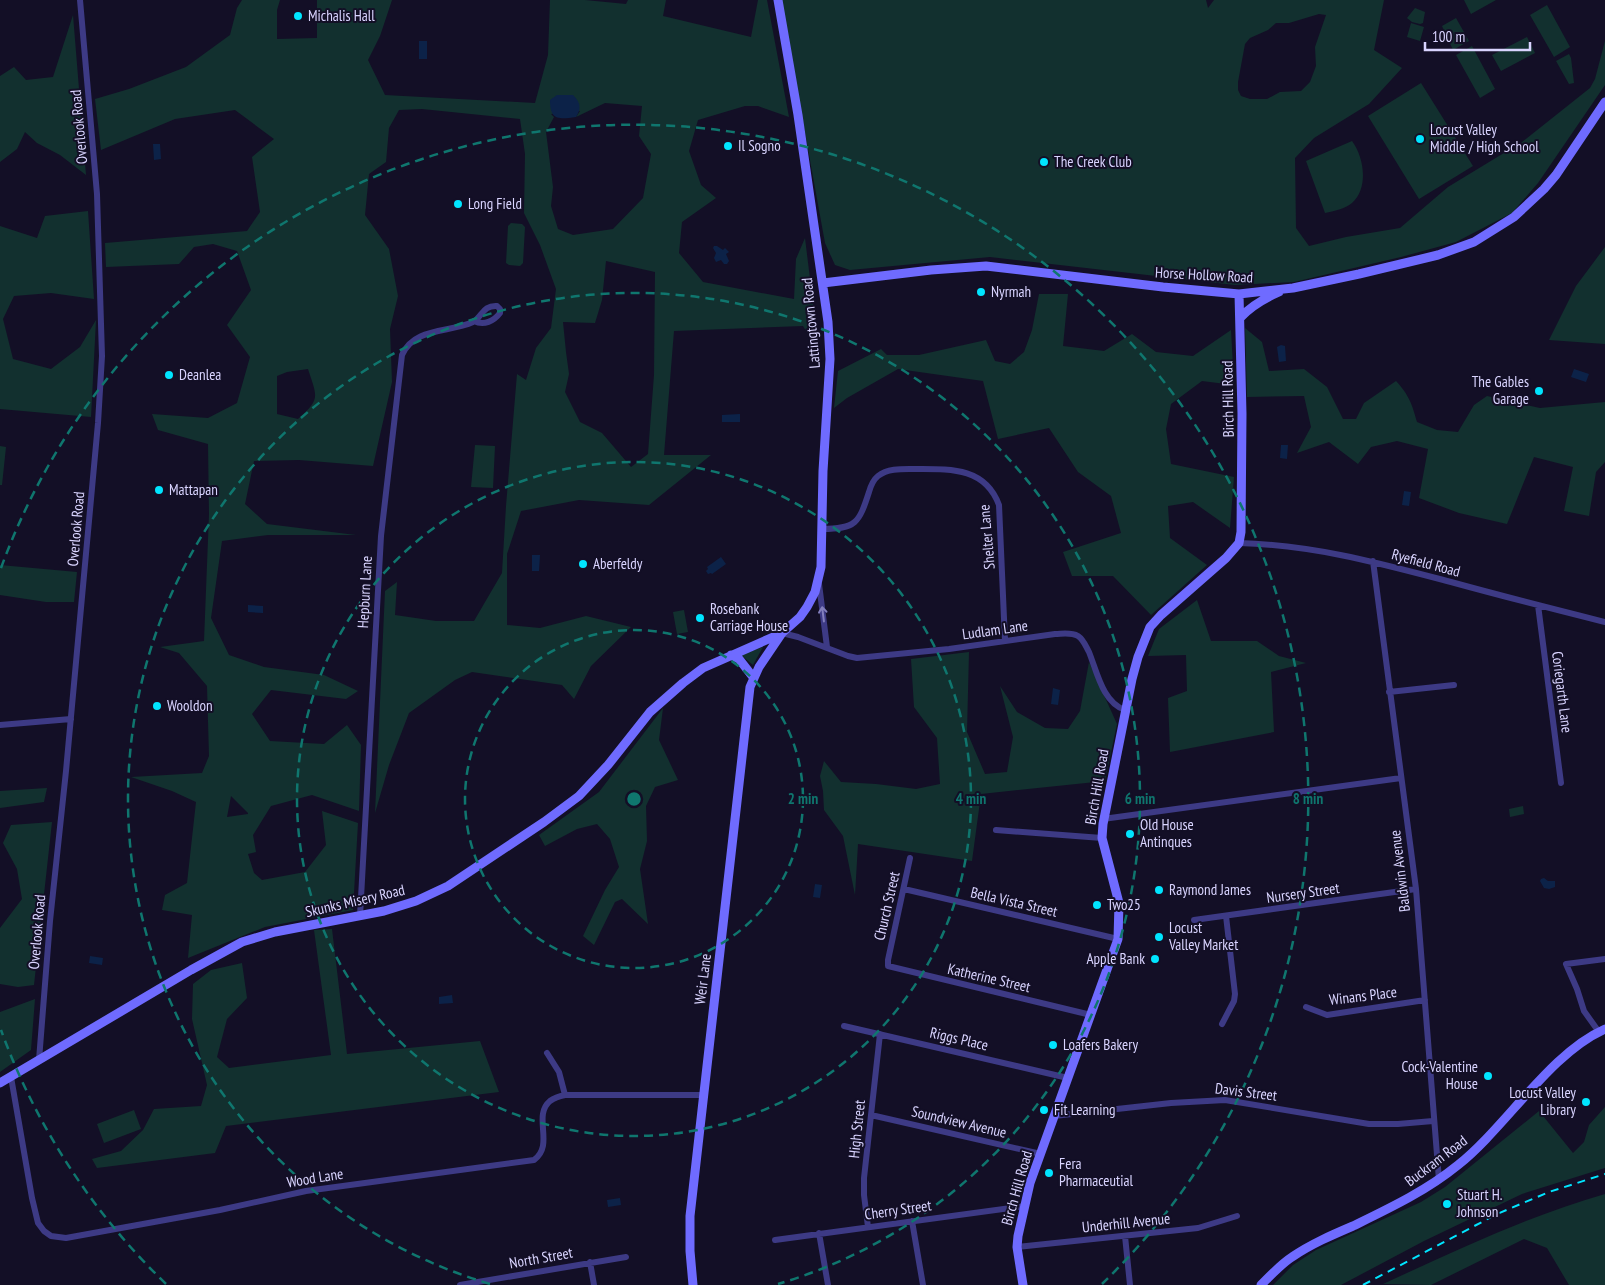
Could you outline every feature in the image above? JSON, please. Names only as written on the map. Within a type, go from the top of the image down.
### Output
[{"type":"main road","name":"Lattingtown Road","points":[[778,0],[798,115],[813,226],[823,283],[830,359],[823,471],[822,567],[819,582],[807,607],[800,617],[782,633]]},
{"type":"main road","name":"Horse Hollow Road","points":[[823,283],[931,270],[986,266],[1162,287],[1239,294],[1285,289],[1420,260],[1474,242],[1514,216],[1544,189],[1571,154],[1605,102]]},
{"type":"main road","points":[[1240,318],[1249,308],[1285,289]]},
{"type":"main road","name":"Birch Hill Road","points":[[1023,1285],[1017,1247],[1030,1183],[1118,939],[1119,903],[1116,885],[1102,838],[1103,819],[1125,710],[1138,657],[1150,627],[1226,558],[1239,542],[1242,504],[1239,294]]},
{"type":"main road","name":"Skunks Misery Road","points":[[0,1083],[172,981],[242,942],[275,932],[384,911],[416,901],[448,886],[544,822],[579,796],[592,783],[650,712],[664,698],[702,668],[782,633]]},
{"type":"main road","name":"Weir Lane","points":[[693,1285],[690,1251],[690,1216],[746,712],[753,677],[782,633]]},
{"type":"main road","points":[[731,655],[739,659],[753,677]]},
{"type":"main road","name":"Buckram Road","points":[[1261,1285],[1290,1257],[1413,1197],[1438,1180],[1474,1152],[1558,1062],[1602,1030]]},
{"type":"street","name":"Overlook Road","points":[[39,1060],[50,921],[71,719],[98,423],[102,356],[97,199],[80,0]]},
{"type":"street","name":"Hepburn Lane","points":[[360,916],[380,536],[402,355],[405,348],[415,339],[474,321]]},
{"type":"street","name":"Shelter Lane","points":[[822,529],[841,529],[855,523],[864,508],[873,481],[886,471],[899,469],[948,469],[980,480],[991,489],[999,505],[1005,641]]},
{"type":"street","name":"Ryefield Road","points":[[1239,542],[1321,550],[1373,561],[1605,622]]},
{"type":"street","name":"Baldwin Avenue","points":[[1373,561],[1416,889],[1438,1180]]},
{"type":"street","points":[[819,582],[827,647]]},
{"type":"street","name":"Coriegarth Lane","points":[[1538,605],[1560,783]]},
{"type":"street","name":"Ludlam Lane","points":[[782,633],[827,647],[848,656],[868,658],[1055,634],[1070,634],[1078,636],[1085,643],[1107,696],[1113,704],[1125,710]]},
{"type":"street","points":[[1389,692],[1454,685]]},
{"type":"street","points":[[0,725],[71,719]]},
{"type":"street","points":[[1103,819],[1401,778]]},
{"type":"street","points":[[996,830],[1102,838]]},
{"type":"street","name":"Church Street","points":[[888,960],[910,858]]},
{"type":"street","name":"Bella Vista Street","points":[[904,889],[1118,939]]},
{"type":"street","name":"Nursery Street","points":[[1194,920],[1416,889]]},
{"type":"street","points":[[1222,1024],[1234,1001],[1235,994],[1226,916]]},
{"type":"street","points":[[1602,1030],[1584,1011],[1566,964],[1605,959]]},
{"type":"street","name":"Katherine Street","points":[[888,960],[887,964],[890,967],[1091,1015]]},
{"type":"street","name":"Winans Place","points":[[1306,1007],[1327,1015],[1425,1000]]},
{"type":"street","name":"Riggs Place","points":[[844,1026],[1068,1078]]},
{"type":"street","name":"High Street","points":[[868,1227],[864,1178],[880,1034]]},
{"type":"street","points":[[547,1053],[559,1072],[564,1094],[703,1095]]},
{"type":"street","name":"Wood Lane","points":[[11,1077],[38,1223],[44,1231],[57,1238],[66,1238],[220,1210],[306,1191],[530,1161],[538,1157],[543,1148],[543,1116],[546,1106],[551,1100],[564,1094]]},
{"type":"street","name":"Davis Street","points":[[1054,1116],[1180,1102],[1225,1100],[1368,1124],[1433,1121]]},
{"type":"street","name":"Soundview Avenue","points":[[872,1115],[1041,1154]]},
{"type":"street","name":"Cherry Street","points":[[775,1240],[1025,1206]]},
{"type":"street","name":"Underhill Avenue","points":[[1017,1247],[1198,1228],[1237,1216]]},
{"type":"street","points":[[912,1221],[923,1285]]},
{"type":"street","points":[[819,1233],[828,1285]]},
{"type":"street","points":[[1125,1236],[1130,1285]]},
{"type":"street","name":"North Street","points":[[460,1285],[495,1282],[590,1262],[626,1257]]},
{"type":"street","points":[[590,1262],[594,1285]]},
{"type":"green space","points":[[242,0],[280,0],[277,10],[277,39],[317,38],[317,0],[392,0],[380,36],[368,60],[385,95],[535,103],[548,55],[550,0],[585,0],[626,4],[628,0],[666,0],[663,16],[751,37],[758,0],[767,0],[789,117],[758,106],[745,106],[698,120],[689,151],[701,185],[716,198],[682,222],[679,253],[703,282],[794,299],[796,259],[805,238],[819,352],[803,326],[674,331],[664,455],[711,455],[649,505],[579,500],[521,511],[507,554],[507,625],[540,628],[586,616],[631,627],[591,666],[574,699],[562,685],[472,672],[455,680],[409,713],[389,765],[375,813],[385,591],[397,582],[395,615],[436,621],[474,621],[502,573],[517,374],[526,380],[536,348],[551,328],[556,289],[540,245],[524,213],[525,154],[520,119],[422,109],[399,110],[389,128],[386,162],[369,174],[365,215],[389,249],[398,296],[390,329],[392,382],[373,466],[299,460],[254,461],[245,504],[267,524],[356,535],[268,535],[222,541],[211,618],[229,655],[264,667],[324,675],[358,691],[346,699],[271,690],[252,714],[270,741],[324,744],[347,725],[361,745],[359,811],[312,795],[271,806],[253,835],[256,852],[248,854],[254,873],[262,880],[305,872],[326,845],[322,811],[358,823],[353,910],[265,927],[188,958],[192,915],[162,910],[165,895],[187,883],[196,802],[172,791],[131,777],[202,773],[209,756],[207,686],[179,653],[160,647],[204,641],[209,514],[208,444],[158,430],[152,414],[208,418],[237,403],[250,357],[227,325],[251,290],[237,251],[213,244],[194,247],[179,264],[106,267],[105,243],[247,231],[260,212],[252,157],[274,139],[235,110],[175,119],[101,150],[95,99],[129,89],[186,67],[230,35],[237,8]],"holes":[[[605,103],[642,106],[639,136],[651,154],[643,198],[613,229],[573,235],[558,229],[551,206],[553,187],[546,132],[554,117],[551,114],[580,111],[576,117]],[[606,261],[655,272],[654,375],[648,454],[631,467],[602,433],[580,422],[565,392],[569,374],[563,322],[595,323],[602,300]],[[308,369],[315,392],[314,402],[311,407],[298,419],[277,414],[277,376],[287,372]],[[231,796],[248,814],[227,817]]]},
{"type":"green space","points":[[781,0],[1206,0],[1208,8],[1214,0],[1384,0],[1374,50],[1402,68],[1369,104],[1314,138],[1295,158],[1296,228],[1309,246],[1346,237],[1400,228],[1448,187],[1522,142],[1590,88],[1595,79],[1605,41],[1605,85],[1538,183],[1512,213],[1456,242],[1401,257],[1294,282],[1235,285],[990,257],[850,270],[835,265],[825,243]],"holes":[[[1319,14],[1326,15],[1315,47],[1316,66],[1310,82],[1301,91],[1280,92],[1267,99],[1250,99],[1241,96],[1238,90],[1238,82],[1245,44],[1250,38],[1268,30],[1276,23],[1289,23]]]},
{"type":"green space","points":[[1464,0],[1496,0],[1471,14]]},
{"type":"green space","points":[[1547,5],[1570,47],[1554,57],[1530,15]]},
{"type":"green space","points":[[1415,8],[1425,12],[1423,23],[1412,22],[1407,18]]},
{"type":"green space","points":[[73,15],[86,175],[60,155],[37,143],[25,132],[17,149],[0,162],[0,76],[14,67],[26,80],[53,77]]},
{"type":"green space","points":[[1456,18],[1469,41],[1453,50],[1442,26]]},
{"type":"green space","points":[[1411,23],[1424,27],[1420,41],[1407,37]]},
{"type":"green space","points":[[1527,37],[1535,53],[1501,71],[1492,55]]},
{"type":"green space","points":[[1472,46],[1495,89],[1480,98],[1456,55]]},
{"type":"green space","points":[[1569,54],[1574,83],[1569,84],[1556,61]]},
{"type":"green space","points":[[1421,83],[1473,166],[1419,199],[1368,116]]},
{"type":"green space","points":[[1352,141],[1362,164],[1363,181],[1361,189],[1357,197],[1349,205],[1339,210],[1325,213],[1306,161]]},
{"type":"green space","points":[[88,211],[94,299],[51,293],[14,296],[3,319],[13,359],[51,369],[80,347],[96,320],[91,417],[0,409],[0,226],[37,238],[45,216]]},
{"type":"green space","points":[[511,223],[522,224],[525,227],[523,263],[520,266],[506,263],[508,226]]},
{"type":"green space","points":[[1605,247],[1605,344],[1549,340],[1576,286]]},
{"type":"green space","points":[[1039,294],[1068,294],[1063,346],[1104,351],[1132,334],[1156,352],[1193,356],[1231,330],[1234,385],[1202,381],[1171,404],[1166,429],[1171,464],[1234,477],[1230,528],[1193,502],[1168,506],[1170,538],[1207,565],[1151,615],[1113,576],[1072,576],[1063,552],[1121,533],[1111,496],[1078,472],[1049,428],[998,439],[983,381],[898,369],[847,398],[834,408],[838,371],[881,349],[887,355],[919,355],[986,340],[995,361],[1010,364],[1024,352],[1032,330]]},
{"type":"green space","points":[[1245,328],[1262,342],[1269,371],[1304,369],[1327,387],[1343,419],[1356,419],[1364,403],[1396,381],[1410,400],[1417,422],[1437,430],[1458,432],[1474,405],[1487,396],[1540,408],[1605,402],[1605,462],[1596,472],[1589,516],[1564,511],[1573,467],[1534,457],[1507,524],[1459,513],[1419,498],[1428,449],[1397,441],[1371,447],[1358,464],[1329,442],[1297,453],[1311,427],[1304,396],[1247,397]]},
{"type":"green space","points":[[475,445],[495,446],[493,488],[471,487]]},
{"type":"green space","points":[[0,446],[6,447],[2,485],[0,485]]},
{"type":"green space","points":[[0,565],[77,572],[74,602],[46,602],[0,595]]},
{"type":"green space","points":[[1197,600],[1211,641],[1257,641],[1279,656],[1306,663],[1271,672],[1274,732],[1170,752],[1168,698],[1187,691],[1186,655],[1148,656],[1159,629]]},
{"type":"green space","points":[[684,610],[688,632],[677,634],[673,612]]},
{"type":"green space","points":[[763,647],[753,665],[741,655]]},
{"type":"green space","points":[[969,652],[967,732],[985,774],[1007,772],[1013,737],[1000,686],[1017,712],[1045,728],[1068,729],[1080,711],[1089,662],[1117,724],[1105,781],[981,794],[972,861],[858,844],[855,895],[843,836],[824,810],[820,776],[824,761],[841,782],[916,789],[940,784],[937,738],[914,707],[911,659]]},
{"type":"green space","points":[[663,708],[659,740],[678,780],[655,787],[646,806],[647,841],[640,869],[648,924],[622,899],[615,902],[594,945],[583,936],[605,890],[619,867],[610,839],[597,824],[577,829],[545,846],[539,835],[599,792]]},
{"type":"green space","points":[[47,788],[44,802],[0,808],[0,791]]},
{"type":"green space","points":[[1523,806],[1524,814],[1510,817],[1509,809]]},
{"type":"green space","points":[[52,822],[34,985],[18,987],[0,984],[0,928],[22,899],[17,869],[3,843],[11,825]]},
{"type":"green space","points":[[332,929],[347,1054],[480,1041],[499,1092],[226,1126],[215,1153],[97,1168],[92,1159],[121,1151],[143,1130],[154,1109],[201,1106],[207,1085],[192,1019],[193,984],[211,970],[242,963],[247,998],[227,1019],[217,1057],[229,1068],[331,1055],[314,930]]},
{"type":"green space","points":[[35,999],[31,1050],[0,1072],[0,1012]]},
{"type":"green space","points":[[1605,1107],[1605,1168],[1522,1194],[1424,1241],[1341,1285],[1273,1285],[1293,1265],[1316,1250],[1421,1202],[1445,1187],[1539,1111],[1573,1153],[1584,1142],[1589,1125]]},
{"type":"green space","points":[[134,1110],[141,1129],[104,1143],[97,1124]]},
{"type":"green space","points":[[1605,1194],[1605,1285],[1569,1285],[1547,1248],[1524,1239],[1431,1285],[1383,1284],[1520,1223]]},
{"type":"water","points":[[419,41],[427,41],[427,59],[419,59]]},
{"type":"water","points":[[557,95],[573,95],[580,108],[576,117],[559,118],[553,115],[550,100]]},
{"type":"water","points":[[153,144],[160,144],[161,159],[154,160]]},
{"type":"water","points":[[714,246],[723,250],[725,248],[729,252],[726,254],[729,261],[727,264],[724,264],[721,260],[716,262]]},
{"type":"water","points":[[1285,346],[1286,361],[1279,362],[1277,347]]},
{"type":"water","points":[[1574,369],[1589,374],[1586,382],[1571,377]]},
{"type":"water","points":[[740,414],[740,422],[722,422],[722,415]]},
{"type":"water","points":[[1281,445],[1288,445],[1287,459],[1280,458]]},
{"type":"water","points":[[1404,491],[1411,492],[1409,506],[1402,505]]},
{"type":"water","points":[[532,555],[540,555],[539,571],[532,571]]},
{"type":"water","points":[[721,557],[726,564],[712,574],[708,574],[706,571],[707,567]]},
{"type":"water","points":[[248,605],[263,606],[263,613],[248,612]]},
{"type":"water","points":[[1053,688],[1060,690],[1058,705],[1051,704]]},
{"type":"water","points":[[1544,878],[1548,881],[1555,881],[1555,887],[1544,888],[1540,881]]},
{"type":"water","points":[[815,884],[822,885],[820,898],[813,897]]},
{"type":"water","points":[[90,956],[103,958],[102,965],[89,963]]},
{"type":"water","points":[[452,995],[453,1003],[439,1004],[439,997]]},
{"type":"water","points":[[620,1198],[621,1205],[608,1207],[607,1200]]},
{"type":"railway","points":[[1363,1285],[1497,1214],[1549,1192],[1605,1174]]},
{"type":"place","name":"Michalis Hall","points":[[298,16]]},
{"type":"place","name":"Locust Valley Middle / High School","points":[[1420,139]]},
{"type":"place","name":"Il Sogno","points":[[728,146]]},
{"type":"place","name":"The Creek Club","points":[[1044,162]]},
{"type":"place","name":"Long Field","points":[[458,204]]},
{"type":"place","name":"Nyrmah","points":[[981,292]]},
{"type":"place","name":"Deanlea","points":[[169,375]]},
{"type":"place","name":"The Gables Garage","points":[[1539,391]]},
{"type":"place","name":"Mattapan","points":[[159,490]]},
{"type":"place","name":"Aberfeldy","points":[[583,564]]},
{"type":"place","name":"Rosebank Carriage House","points":[[700,618]]},
{"type":"place","name":"Wooldon","points":[[157,706]]},
{"type":"place","name":"Old House Antinques","points":[[1130,834]]},
{"type":"place","name":"Raymond James","points":[[1159,890]]},
{"type":"place","name":"Two25","points":[[1097,905]]},
{"type":"place","name":"Locust Valley Market","points":[[1159,937]]},
{"type":"place","name":"Apple Bank","points":[[1155,959]]},
{"type":"place","name":"Loafers Bakery","points":[[1053,1045]]},
{"type":"place","name":"Cock-Valentine House","points":[[1488,1076]]},
{"type":"place","name":"Locust Valley Library","points":[[1586,1102]]},
{"type":"place","name":"Fit Learning","points":[[1044,1110]]},
{"type":"place","name":"Fera Pharmaceutial","points":[[1049,1173]]},
{"type":"place","name":"Stuart H. Johnson","points":[[1447,1204]]}]
